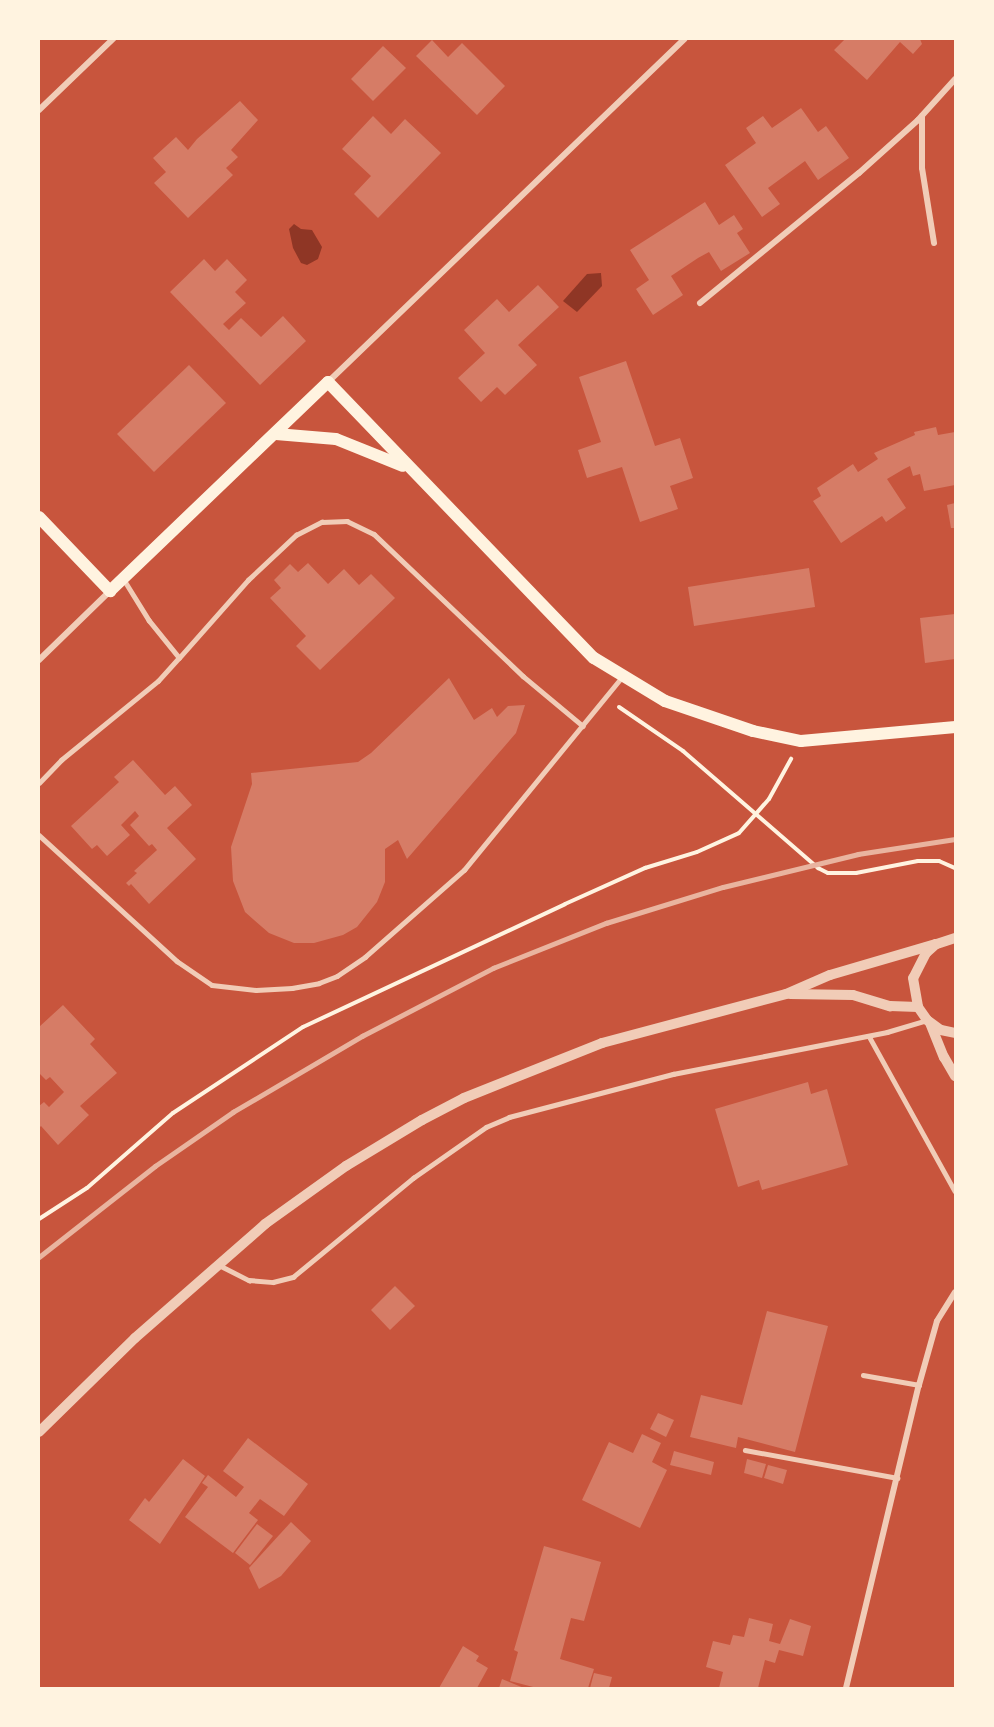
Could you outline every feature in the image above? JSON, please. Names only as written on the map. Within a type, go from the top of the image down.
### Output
[{"type":"main road","points":[[39,517],[110,591],[328,382],[594,658],[665,701],[753,731],[801,741],[955,727]]},
{"type":"main road","points":[[276,434],[336,439],[382,456],[412,471]]},
{"type":"street","points":[[39,110],[113,39]]},
{"type":"street","points":[[328,382],[685,39]]},
{"type":"street","points":[[700,303],[788,234],[922,116],[955,79]]},
{"type":"street","points":[[922,116],[922,168],[934,243]]},
{"type":"street","points":[[39,660],[110,591]]},
{"type":"street","points":[[39,1432],[135,1338],[265,1224],[346,1166],[464,1098],[602,1043],[786,994],[830,975],[955,938]]},
{"type":"street","points":[[936,944],[926,953],[913,978],[918,1007],[955,1076]]},
{"type":"street","points":[[786,994],[853,995],[890,1006],[918,1007]]},
{"type":"street","points":[[928,1022],[955,1033]]},
{"type":"street","points":[[846,1688],[919,1384],[937,1321],[955,1292]]},
{"type":"lane","points":[[39,783],[61,760],[158,681],[249,580],[296,535],[322,522],[346,521],[374,534],[523,676],[583,726]]},
{"type":"lane","points":[[123,579],[149,621],[179,658]]},
{"type":"lane","points":[[39,835],[177,961],[212,985],[256,990],[292,988],[319,983],[337,976],[365,957],[464,870],[623,676]]},
{"type":"lane","points":[[217,1264],[249,1280],[273,1282],[293,1277],[413,1178],[486,1127],[509,1116],[673,1074],[869,1036],[928,1022]]},
{"type":"lane","points":[[869,1036],[955,1191]]},
{"type":"lane","points":[[862,1375],[919,1384]]},
{"type":"lane","points":[[745,1450],[897,1478]]},
{"type":"path","points":[[606,698],[682,751],[818,868],[828,873],[856,873],[918,861],[939,861],[955,868]]},
{"type":"path","points":[[39,1219],[87,1188],[173,1113],[303,1027],[575,899],[645,868],[697,852],[739,832],[769,799],[801,741]]},
{"type":"shaded area","points":[[294,224],[301,229],[312,230],[322,247],[318,259],[307,265],[301,263],[293,248],[289,229]]},
{"type":"shaded area","points":[[601,273],[602,286],[577,312],[563,301],[587,274]]},
{"type":"building","points":[[845,39],[920,39],[922,44],[913,54],[900,42],[867,80],[834,50]]},
{"type":"building","points":[[432,40],[448,57],[462,43],[505,86],[477,115],[416,56]]},
{"type":"building","points":[[383,46],[406,68],[373,101],[351,79]]},
{"type":"building","points":[[240,101],[258,120],[231,150],[238,157],[226,168],[233,175],[188,218],[154,183],[166,172],[153,158],[176,137],[188,150],[197,139]]},
{"type":"building","points":[[801,108],[818,132],[826,126],[849,158],[818,180],[805,161],[768,188],[780,204],[762,217],[725,165],[756,143],[746,128],[763,116],[772,128]]},
{"type":"building","points":[[373,116],[391,134],[405,119],[441,153],[378,218],[354,194],[371,176],[342,149]]},
{"type":"building","points":[[705,202],[719,225],[734,215],[743,229],[737,233],[750,253],[721,271],[709,252],[698,258],[671,276],[683,295],[653,315],[636,289],[649,280],[630,250]]},
{"type":"building","points":[[204,259],[215,271],[227,259],[247,280],[235,292],[246,303],[223,324],[229,330],[241,318],[261,337],[283,316],[306,341],[260,385],[170,292]]},
{"type":"building","points":[[538,285],[559,307],[518,345],[537,365],[505,395],[497,387],[481,402],[458,378],[485,353],[464,330],[497,299],[509,312]]},
{"type":"building","points":[[626,361],[655,446],[680,438],[693,478],[670,486],[678,509],[640,522],[622,467],[587,478],[578,450],[601,442],[579,377]]},
{"type":"building","points":[[189,365],[226,403],[154,472],[117,434]]},
{"type":"building","points":[[936,427],[938,435],[955,432],[955,485],[924,491],[920,474],[913,476],[910,466],[904,469],[887,479],[906,508],[886,522],[882,516],[841,543],[813,501],[821,496],[817,488],[853,464],[858,472],[878,459],[874,453],[915,435],[914,432]]},
{"type":"building","points":[[955,503],[955,528],[951,528],[947,505]]},
{"type":"building","points":[[308,563],[328,584],[344,569],[359,585],[371,574],[395,598],[320,670],[296,646],[306,636],[270,598],[281,588],[274,580],[290,564],[298,572]]},
{"type":"building","points":[[809,568],[815,607],[694,626],[688,587]]},
{"type":"building","points":[[955,614],[955,659],[925,663],[920,618]]},
{"type":"building","points":[[449,678],[474,720],[492,708],[497,717],[508,706],[525,705],[516,733],[407,859],[398,840],[385,849],[385,882],[377,902],[357,927],[343,935],[314,943],[294,943],[269,933],[245,912],[233,881],[231,847],[252,784],[251,773],[358,762],[371,753]]},
{"type":"building","points":[[133,760],[165,795],[175,786],[192,805],[167,828],[196,859],[149,904],[131,884],[129,886],[126,883],[137,873],[134,871],[157,850],[152,844],[149,846],[130,825],[139,816],[135,811],[121,825],[130,835],[107,856],[97,845],[92,849],[71,826],[119,782],[114,777]]},
{"type":"building","points":[[63,1005],[95,1039],[90,1044],[117,1073],[80,1106],[89,1115],[58,1145],[41,1126],[39,1128],[39,1106],[44,1102],[49,1107],[64,1092],[50,1077],[46,1080],[39,1073],[39,1027]]},
{"type":"building","points":[[808,1082],[811,1094],[827,1089],[848,1165],[762,1190],[759,1180],[738,1187],[715,1109]]},
{"type":"building","points":[[395,1286],[415,1306],[390,1330],[371,1310]]},
{"type":"building","points":[[767,1311],[828,1326],[795,1452],[738,1437],[736,1448],[690,1437],[701,1395],[742,1405]]},
{"type":"building","points":[[658,1413],[674,1420],[666,1437],[650,1429]]},
{"type":"building","points":[[642,1434],[661,1443],[652,1462],[667,1470],[640,1528],[582,1500],[609,1442],[633,1453]]},
{"type":"building","points":[[248,1438],[308,1484],[284,1516],[260,1499],[249,1513],[258,1520],[233,1553],[185,1517],[208,1487],[202,1483],[208,1475],[236,1497],[244,1487],[223,1471]]},
{"type":"building","points":[[674,1451],[714,1462],[711,1475],[670,1465]]},
{"type":"building","points":[[183,1459],[205,1476],[160,1544],[129,1520],[145,1498],[149,1502]]},
{"type":"building","points":[[747,1459],[766,1464],[762,1478],[744,1473]]},
{"type":"building","points":[[768,1465],[787,1470],[783,1484],[764,1478]]},
{"type":"building","points":[[291,1522],[311,1541],[281,1576],[259,1589],[249,1568]]},
{"type":"building","points":[[257,1524],[273,1536],[250,1565],[235,1553]]},
{"type":"building","points":[[544,1546],[601,1562],[584,1621],[571,1618],[560,1659],[594,1669],[588,1688],[537,1688],[510,1681],[518,1652],[514,1650]]},
{"type":"building","points":[[749,1618],[773,1624],[769,1641],[780,1644],[790,1619],[811,1626],[803,1656],[779,1650],[775,1663],[765,1660],[758,1688],[719,1688],[723,1672],[706,1667],[713,1641],[730,1645],[733,1635],[744,1637]]},
{"type":"building","points":[[463,1646],[479,1656],[476,1661],[488,1668],[477,1688],[439,1688]]},
{"type":"building","points":[[594,1673],[612,1677],[609,1688],[590,1688]]},
{"type":"building","points":[[502,1679],[524,1688],[499,1688]]},
{"type":"railway","points":[[39,1257],[155,1166],[233,1112],[362,1036],[493,968],[606,923],[723,887],[858,854],[955,839]]}]
